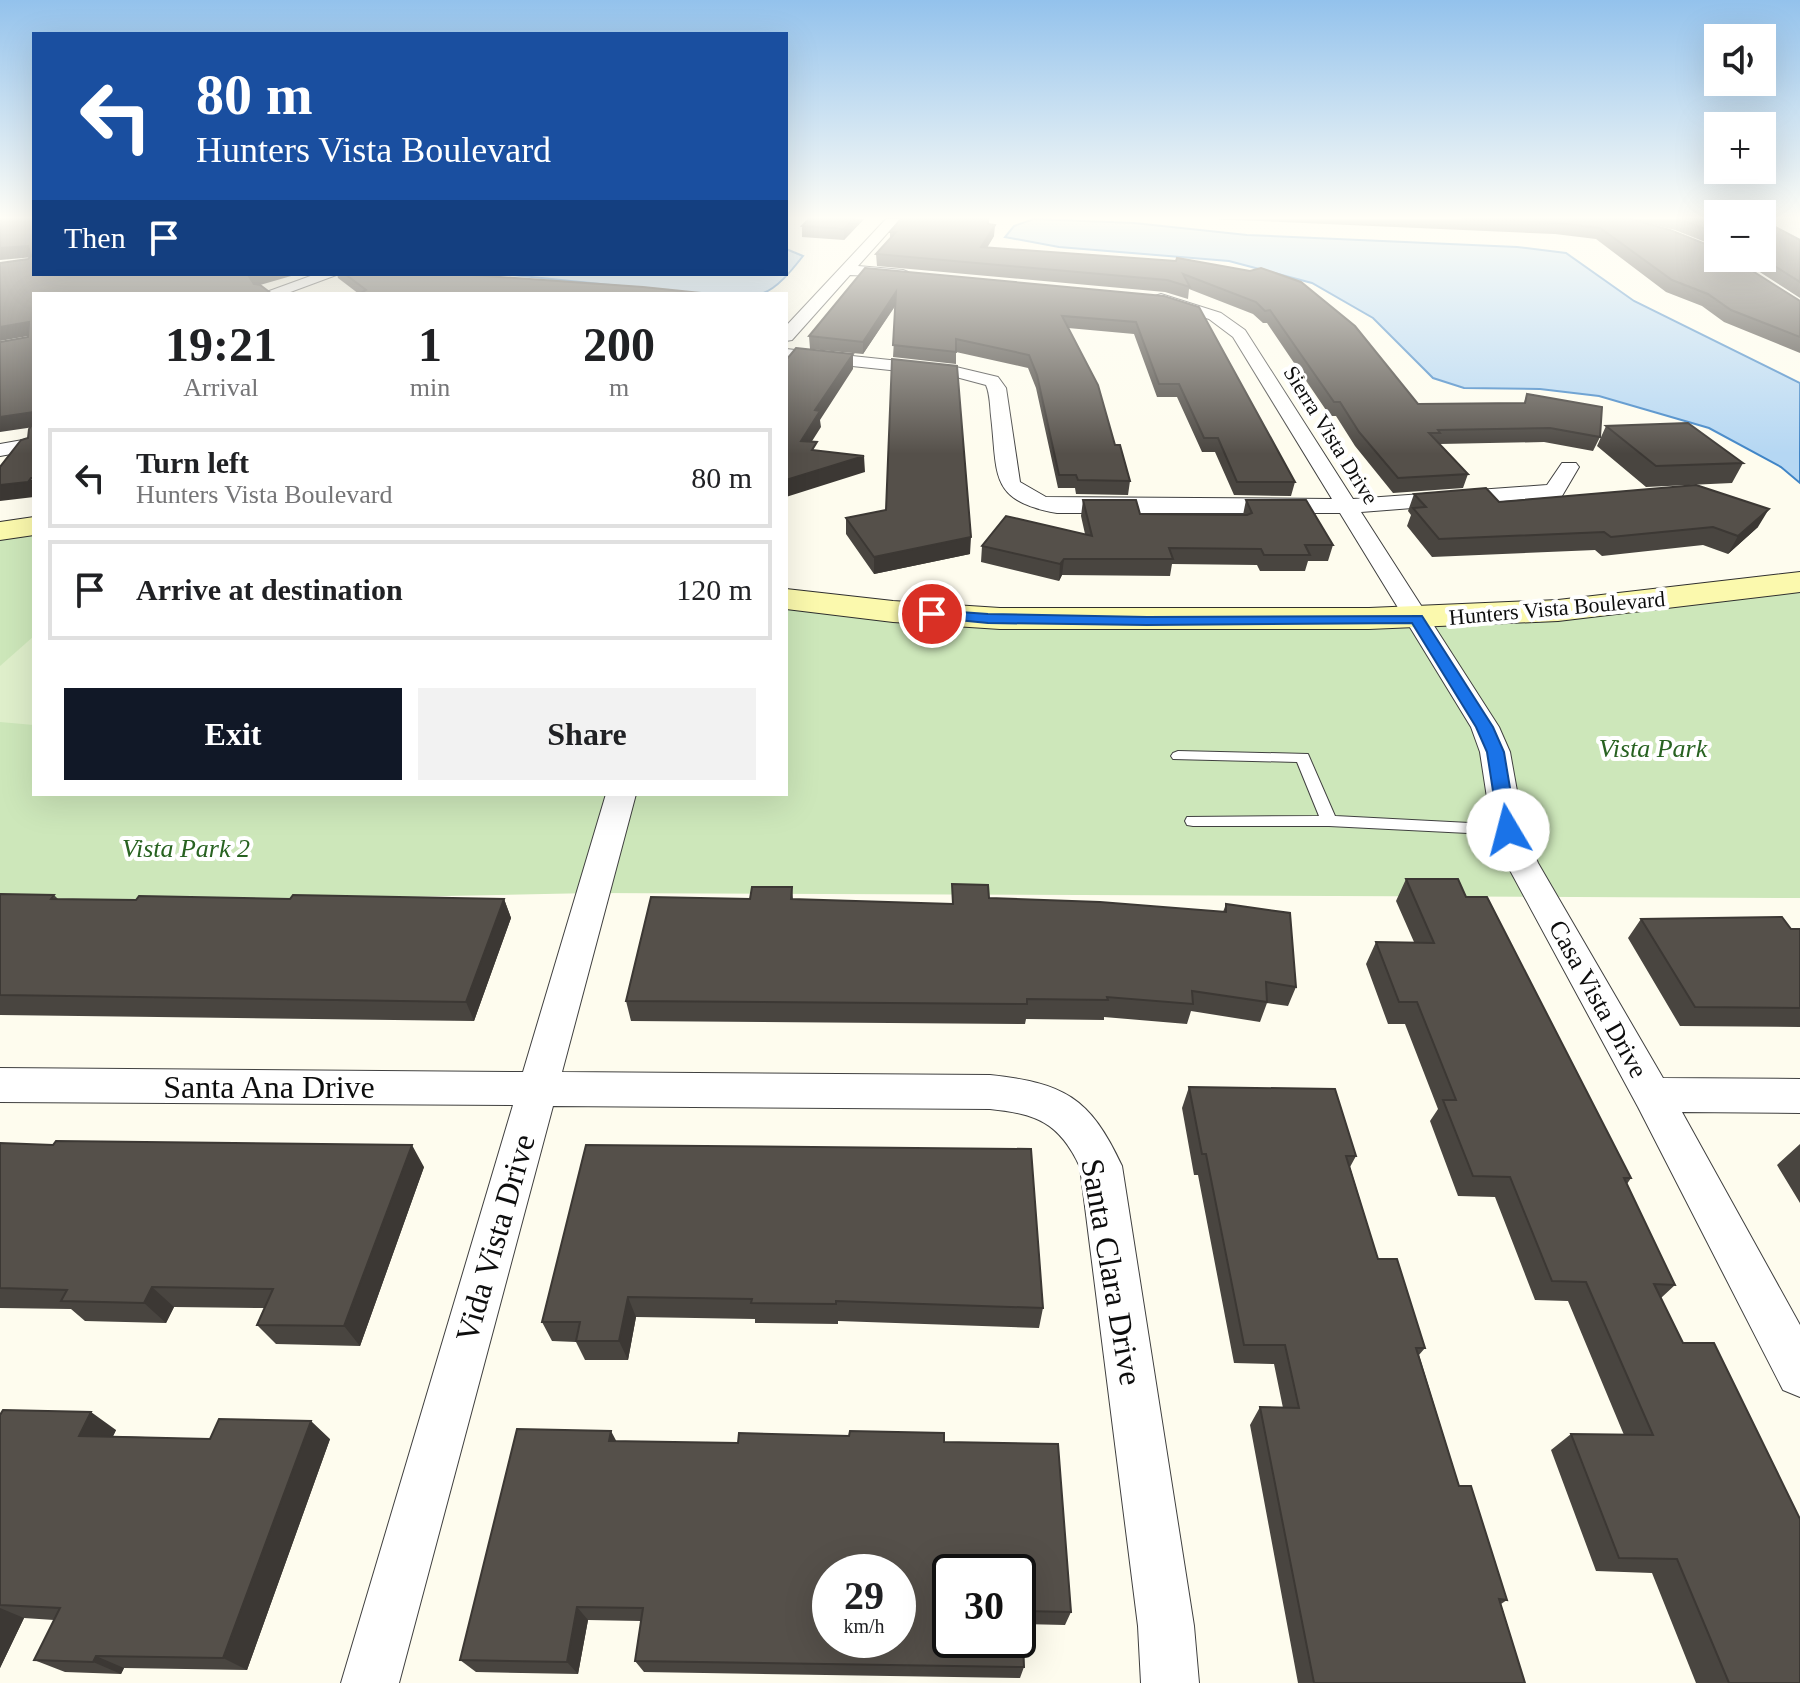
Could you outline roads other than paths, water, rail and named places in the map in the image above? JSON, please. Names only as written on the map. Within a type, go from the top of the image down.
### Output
[{"type":"street","points":[[788,334],[822,298]]},
{"type":"street","name":"Sierra Vista Drive","points":[[1144,298],[1192,307],[1229,324],[1349,506],[1417,619]]},
{"type":"street","points":[[788,354],[956,372],[992,381],[997,388],[1010,484],[1018,494],[1036,502],[1079,508],[1349,506],[1554,491],[1569,467]]},
{"type":"street","points":[[0,450],[32,444]]},
{"type":"street","points":[[0,531],[32,526]]},
{"type":"street","name":"Hunters Vista Boulevard","points":[[788,599],[848,608],[988,618],[1147,621],[1417,619],[1526,613],[1800,582]]},
{"type":"street","name":"Casa Vista Drive","points":[[1417,619],[1485,727],[1495,752],[1508,830],[1522,863],[1652,1095],[1800,1373]]},
{"type":"street","name":"Vida Vista Drive","points":[[370,1683],[620,796]]},
{"type":"street","name":"Santa Ana Drive","points":[[0,1085],[537,1089]]},
{"type":"street","name":"Santa Clara Drive","points":[[537,1089],[990,1092],[1032,1096],[1064,1111],[1088,1137],[1101,1166],[1166,1626],[1170,1683]]},
{"type":"street","points":[[1652,1095],[1800,1096]]},
{"type":"lane","points":[[1178,756],[1303,757],[1329,821]]},
{"type":"lane","points":[[1193,821],[1329,821],[1508,830]]},
{"type":"water","points":[[1337,298],[1629,298],[1800,383],[1800,483],[1781,467],[1709,428],[1599,396],[1540,389],[1464,388],[1433,378],[1373,318]]},
{"type":"park label","name":"Vista Park","points":[[1653,748]]},
{"type":"park label","name":"Vista Park 2","points":[[186,848]]}]
